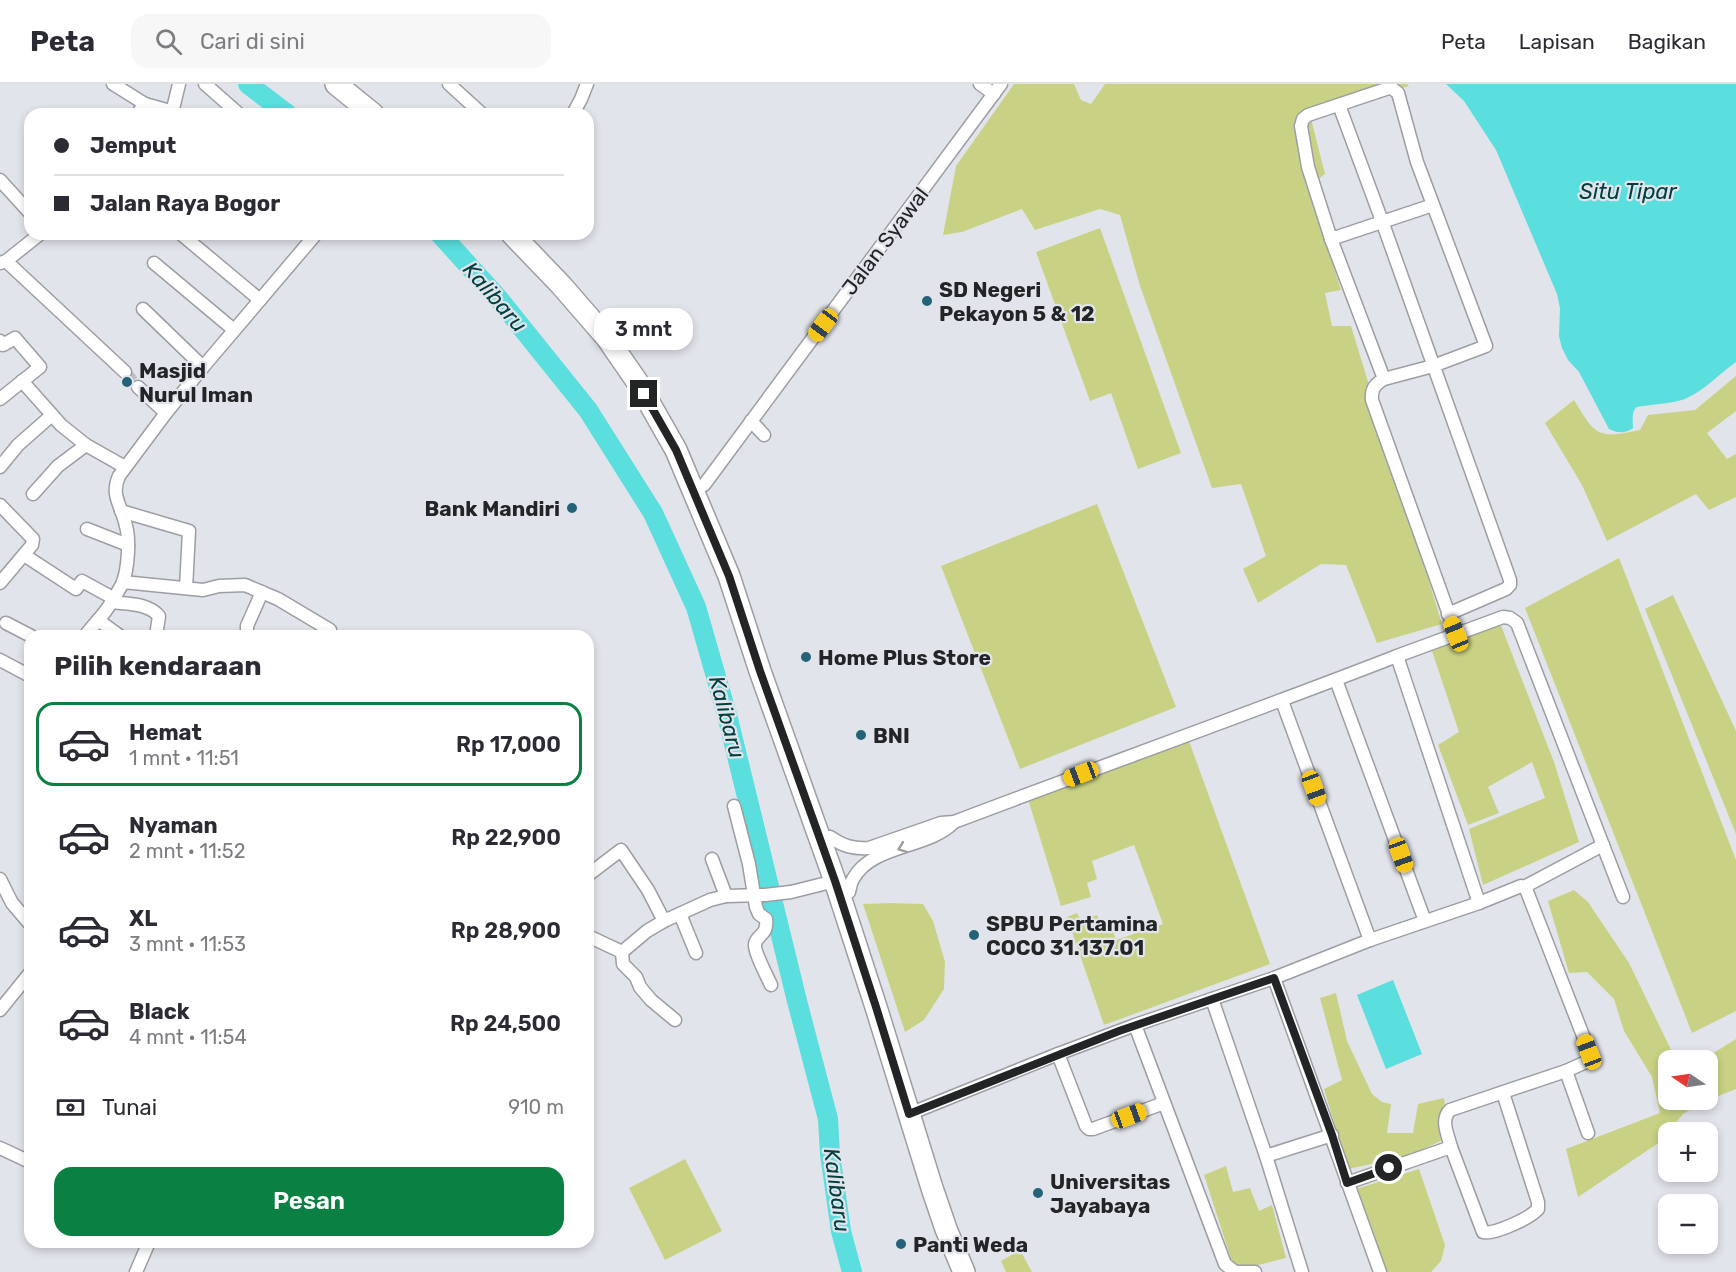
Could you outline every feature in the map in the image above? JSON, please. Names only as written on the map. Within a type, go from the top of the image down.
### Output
[{"type":"highway","points":[[336,84],[366,108]]},
{"type":"highway","points":[[354,84],[383,108]]},
{"type":"highway","points":[[518,240],[561,285],[606,338],[638,382],[676,450],[729,576],[760,671],[826,839]]},
{"type":"highway","points":[[534,240],[600,313],[639,366],[664,406],[704,485],[741,571],[914,1112],[946,1229],[964,1272]]},
{"type":"highway","points":[[914,1112],[978,1272]]},
{"type":"street","points":[[112,84],[146,104],[160,108]]},
{"type":"street","points":[[173,108],[180,84]]},
{"type":"street","points":[[205,84],[232,108]]},
{"type":"street","points":[[449,84],[475,108]]},
{"type":"street","points":[[576,108],[587,84]]},
{"type":"street","points":[[980,84],[998,89]]},
{"type":"street","points":[[1384,379],[1331,239],[1308,167],[1301,126],[1303,119],[1308,115],[1389,88],[1396,90],[1417,162],[1486,346],[1433,366],[1384,379],[1373,387],[1372,400],[1456,634]]},
{"type":"street","name":"Jalan Syawal","points":[[704,485],[998,89]]},
{"type":"street","points":[[142,108],[146,104]]},
{"type":"street","points":[[1339,105],[1510,580],[1510,585],[1506,589],[1448,614]]},
{"type":"street","points":[[0,180],[24,206]]},
{"type":"street","points":[[1331,239],[1433,205]]},
{"type":"street","points":[[32,240],[3,262],[125,372]]},
{"type":"street","points":[[188,240],[260,300]]},
{"type":"street","points":[[90,630],[113,600],[123,582],[128,545],[126,526],[117,501],[115,487],[119,476],[203,367],[311,240]]},
{"type":"street","points":[[154,263],[234,330]]},
{"type":"street","points":[[143,309],[203,367]]},
{"type":"street","points":[[0,341],[3,345],[15,339],[39,364],[40,368],[0,399]]},
{"type":"street","points":[[22,381],[61,425],[86,445],[125,467]]},
{"type":"street","points":[[138,387],[166,413]]},
{"type":"street","points":[[0,467],[18,445],[52,415]]},
{"type":"street","points":[[751,421],[764,435]]},
{"type":"street","points":[[33,494],[58,466],[86,445]]},
{"type":"street","points":[[0,506],[33,539],[32,545],[0,583]]},
{"type":"street","points":[[122,511],[189,531],[186,588]]},
{"type":"street","points":[[87,529],[128,545]]},
{"type":"street","points":[[24,555],[76,589],[82,581],[113,600],[153,610],[159,616],[157,630]]},
{"type":"street","points":[[123,582],[203,590],[219,586],[245,585],[278,599],[325,630]]},
{"type":"street","points":[[247,630],[262,592]]},
{"type":"street","points":[[826,839],[871,853],[930,837],[944,831],[954,822],[1503,617],[1510,618],[1517,623],[1623,897]]},
{"type":"street","points":[[98,620],[112,630]]},
{"type":"street","points":[[6,623],[24,632]]},
{"type":"street","points":[[1397,656],[1479,903]]},
{"type":"street","points":[[0,660],[24,673]]},
{"type":"street","points":[[1336,680],[1425,921]]},
{"type":"street","points":[[1282,701],[1370,940]]},
{"type":"street","points":[[734,806],[760,895],[756,907],[759,914],[766,919],[765,932],[757,940],[755,947],[771,985]]},
{"type":"street","points":[[914,1112],[1135,1025],[1274,978],[1370,940],[1524,886],[1603,845]]},
{"type":"street","points":[[594,870],[621,850],[648,890],[664,921]]},
{"type":"street","points":[[622,952],[646,931],[664,921],[711,900],[726,896],[791,892],[845,896],[853,878],[871,853]]},
{"type":"street","points":[[712,859],[726,896]]},
{"type":"street","points":[[0,879],[12,903],[24,917]]},
{"type":"street","points":[[1503,1093],[1538,1202],[1538,1209],[1492,1233],[1483,1232],[1451,1147],[1444,1121],[1447,1113],[1450,1110],[1566,1071],[1586,1062],[1589,1058],[1589,1052],[1524,886]]},
{"type":"street","points":[[0,909],[12,903]]},
{"type":"street","points":[[680,914],[696,953]]},
{"type":"street","points":[[594,939],[622,952]]},
{"type":"street","points":[[622,952],[623,964],[636,977],[643,992],[675,1020]]},
{"type":"street","points":[[1274,978],[1380,1272]]},
{"type":"street","points":[[0,1010],[24,981]]},
{"type":"street","points":[[1212,999],[1266,1156],[1302,1272]]},
{"type":"street","points":[[1135,1025],[1225,1264],[1235,1272],[1255,1272]]},
{"type":"street","points":[[1058,1054],[1089,1129],[1164,1103]]},
{"type":"street","points":[[1566,1071],[1588,1133]]},
{"type":"street","points":[[1266,1156],[1332,1135]]},
{"type":"street","points":[[1347,1183],[1451,1147]]},
{"type":"street","points":[[0,1148],[24,1159]]},
{"type":"street","points":[[136,1272],[146,1248]]},
{"type":"green space","points":[[1014,84],[1074,84],[1081,100],[1091,104],[1105,84],[1407,84],[1409,86],[1310,115],[1325,174],[1308,187],[1341,290],[1325,293],[1332,326],[1351,326],[1442,624],[1377,643],[1346,565],[1321,564],[1258,603],[1243,569],[1266,556],[1241,484],[1212,488],[1140,286],[1120,215],[1100,209],[1035,230],[1022,209],[962,232],[943,235],[956,166]]},
{"type":"green space","points":[[1100,228],[1181,453],[1138,469],[1111,393],[1090,401],[1036,252]]},
{"type":"green space","points":[[1736,376],[1736,411],[1707,433],[1727,459],[1736,454],[1736,497],[1709,510],[1696,494],[1607,541],[1582,485],[1545,423],[1574,400],[1593,428],[1599,432],[1615,434],[1640,430],[1648,415],[1695,410]]},
{"type":"green space","points":[[1097,504],[1176,707],[1020,769],[941,566]]},
{"type":"green space","points":[[1619,558],[1736,860],[1736,1011],[1692,1033],[1525,608]]},
{"type":"green space","points":[[1673,595],[1736,731],[1736,834],[1645,609]]},
{"type":"green space","points":[[1500,623],[1554,762],[1579,842],[1483,885],[1469,829],[1545,798],[1532,762],[1488,787],[1499,813],[1468,825],[1438,745],[1459,732],[1432,651]]},
{"type":"green space","points":[[1189,741],[1270,964],[1104,1025],[1067,917],[1077,913],[1081,921],[1097,915],[1102,928],[1111,926],[1116,940],[1163,924],[1134,845],[1092,861],[1097,879],[1087,883],[1091,897],[1061,906],[1028,799]]},
{"type":"green space","points":[[1574,890],[1588,902],[1629,963],[1671,1050],[1658,1050],[1658,1104],[1652,1077],[1624,1031],[1614,999],[1587,972],[1569,973],[1548,901]]},
{"type":"green space","points":[[863,904],[923,904],[933,921],[945,962],[944,989],[924,1020],[905,1032]]},
{"type":"green space","points":[[1336,993],[1347,1041],[1372,1094],[1382,1102],[1391,1104],[1387,1133],[1413,1133],[1418,1104],[1444,1098],[1449,1137],[1408,1156],[1348,1169],[1324,1089],[1342,1080],[1320,998]]},
{"type":"green space","points":[[1736,1039],[1736,1089],[1718,1096],[1718,1050]]},
{"type":"green space","points":[[1659,1110],[1690,1110],[1676,1122],[1658,1122],[1658,1143],[1578,1197],[1566,1149],[1660,1113]]},
{"type":"green space","points":[[685,1159],[722,1231],[665,1260],[629,1188]]},
{"type":"green space","points":[[1226,1166],[1233,1192],[1250,1188],[1259,1211],[1272,1205],[1286,1258],[1235,1271],[1204,1175]]},
{"type":"green space","points":[[1419,1169],[1445,1245],[1441,1261],[1431,1272],[1380,1272],[1380,1255],[1377,1244],[1356,1189]]},
{"type":"green space","points":[[1020,1250],[1032,1272],[1006,1272],[1001,1261]]},
{"type":"water","name":"Situ Tipar","points":[[1446,84],[1736,84],[1736,362],[1692,396],[1667,403],[1637,407],[1633,414],[1633,428],[1630,430],[1621,432],[1609,429],[1579,372],[1568,360],[1562,348],[1559,336],[1560,308],[1557,294],[1496,150],[1464,101]]},
{"type":"water","points":[[1393,980],[1422,1054],[1386,1069],[1357,995]]},
{"type":"waterway","name":"Kalibaru","points":[[248,84],[279,108]]},
{"type":"waterway","name":"Kalibaru","points":[[445,240],[498,298],[588,410],[653,513],[696,607],[727,715],[828,1119],[830,1154],[841,1231],[852,1272]]},
{"type":"tunnel","points":[[125,372],[138,387]]},
{"type":"place","name":"SD Negeri Pekayon 5 & 12","points":[[927,301]]},
{"type":"place","name":"Masjid Nurul Iman","points":[[127,382]]},
{"type":"place","name":"Bank Mandiri","points":[[572,508]]},
{"type":"place","name":"Home Plus Store","points":[[806,657]]},
{"type":"place","name":"BNI","points":[[861,735]]},
{"type":"place","name":"SPBU Pertamina COCO 31.137.01","points":[[974,935]]},
{"type":"place","name":"Universitas Jayabaya","points":[[1038,1193]]},
{"type":"place","name":"Panti Weda","points":[[901,1244]]},
{"type":"route","points":[[644,394],[676,450],[729,576],[760,671],[835,881],[909,1114],[1135,1025],[1274,978],[1332,1135],[1347,1183],[1389,1168]]}]
